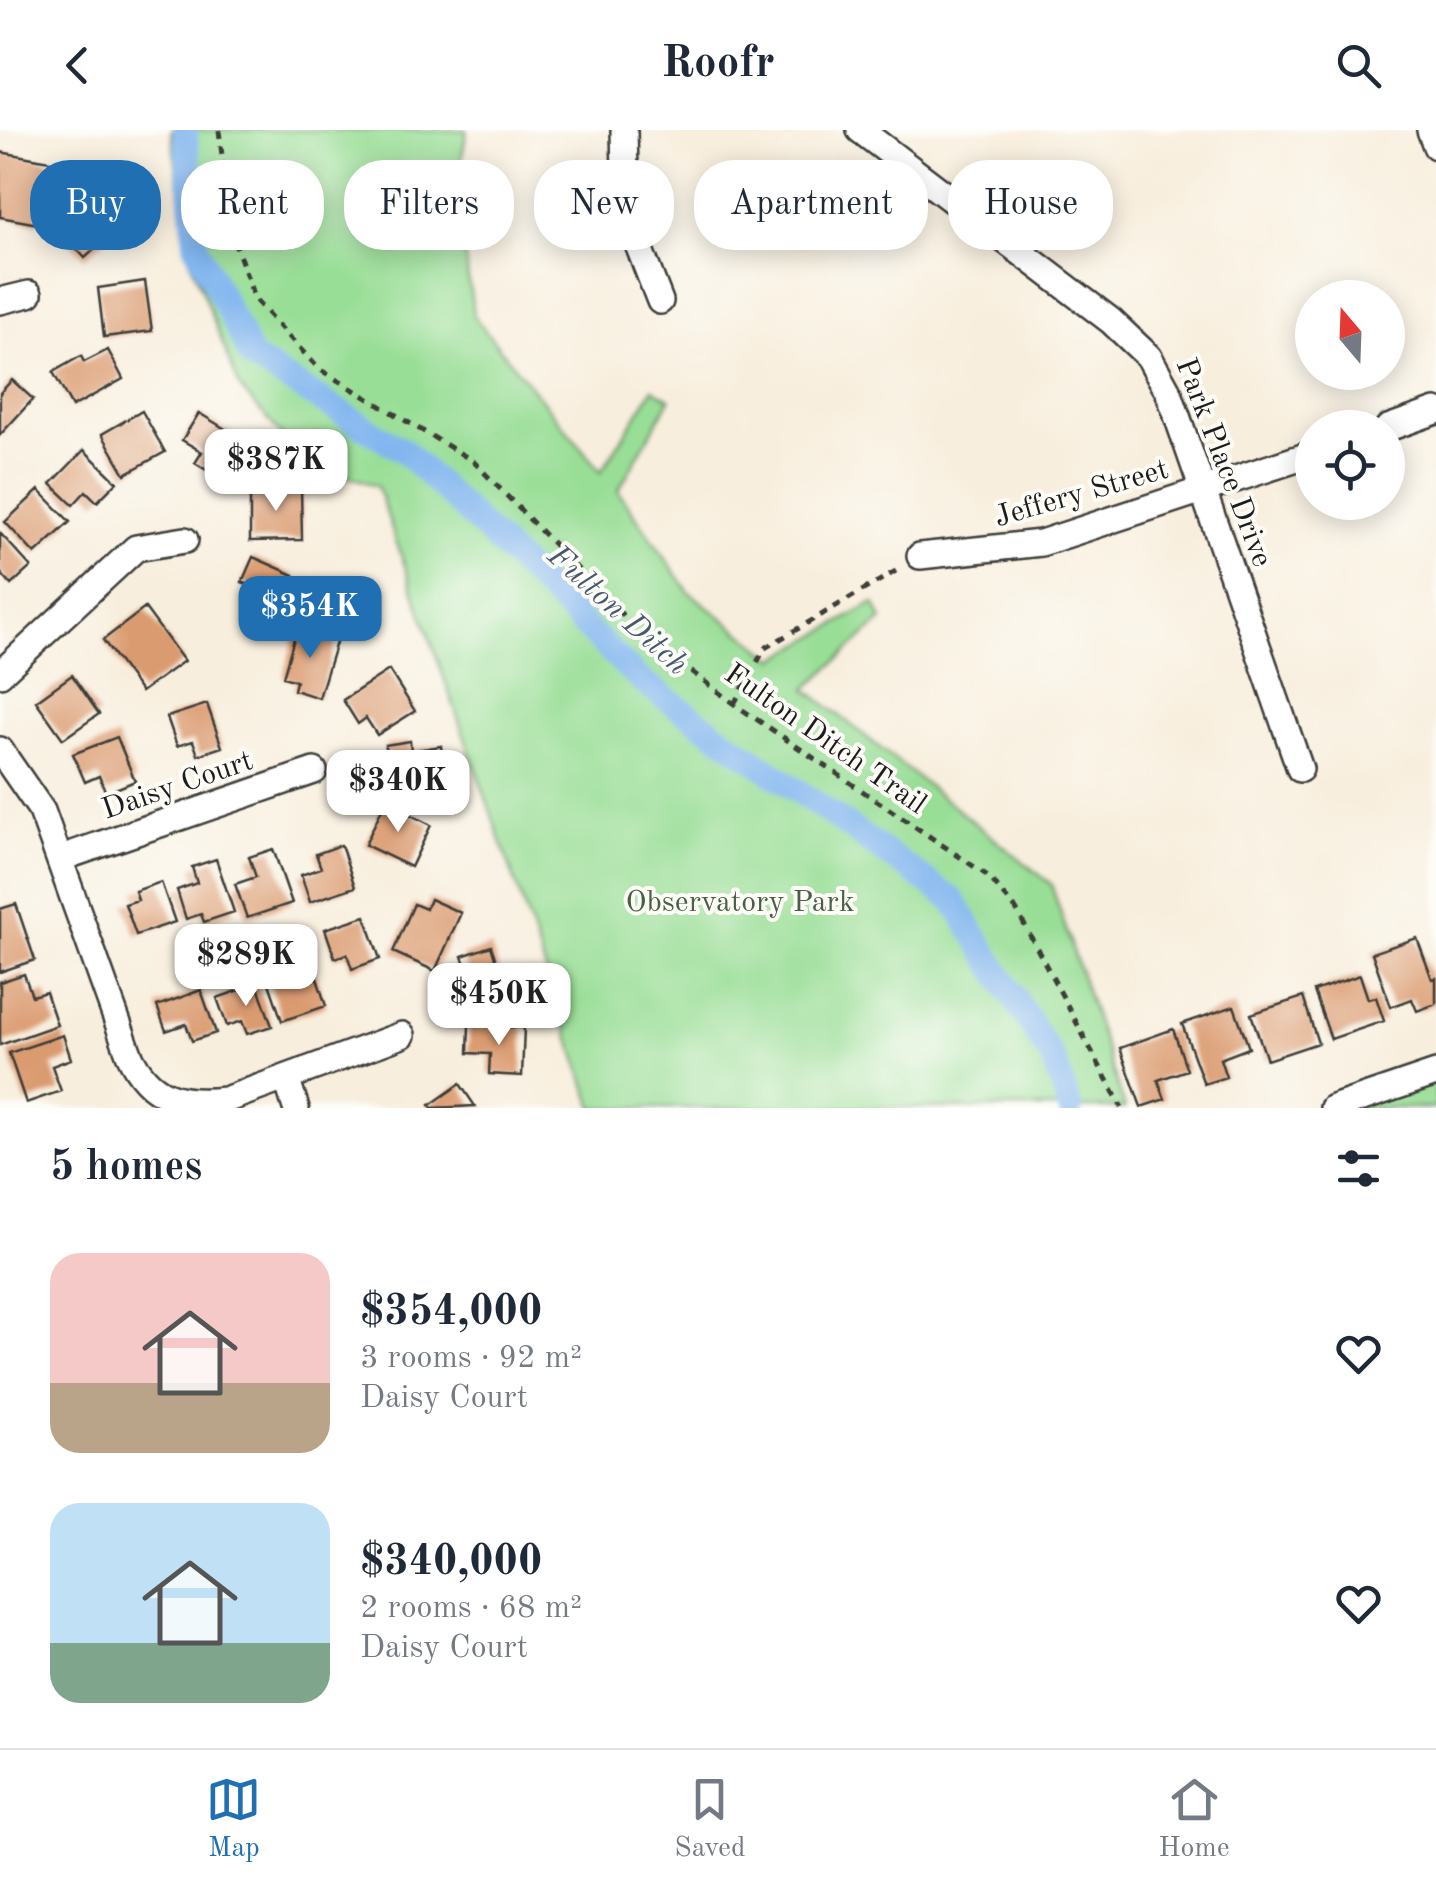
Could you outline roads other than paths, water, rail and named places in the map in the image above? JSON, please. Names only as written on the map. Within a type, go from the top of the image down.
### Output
[{"type":"street","points":[[624,130],[626,214],[660,301]]},
{"type":"street","name":"Park Place Drive","points":[[860,130],[1111,321],[1149,357],[1169,393],[1206,490],[1300,769]]},
{"type":"street","points":[[1430,130],[1436,146]]},
{"type":"street","points":[[0,301],[29,294]]},
{"type":"street","points":[[1405,422],[1436,411]]},
{"type":"street","name":"Jeffery Street","points":[[920,556],[1041,543],[1295,460]]},
{"type":"street","points":[[0,674],[136,548],[185,540]]},
{"type":"street","points":[[0,750],[42,811],[128,1054],[143,1080],[164,1103],[225,1100],[402,1035]]},
{"type":"street","name":"Daisy Court","points":[[61,858],[314,771]]},
{"type":"street","points":[[1333,1108],[1436,1073]]},
{"type":"street","points":[[287,1080],[296,1108]]},
{"type":"waterway","name":"Fulton Ditch","points":[[185,130],[196,246],[252,358],[404,451],[640,680],[953,900],[1054,1061],[1070,1108]]},
{"type":"park label","name":"Observatory Park","points":[[740,901]]}]
